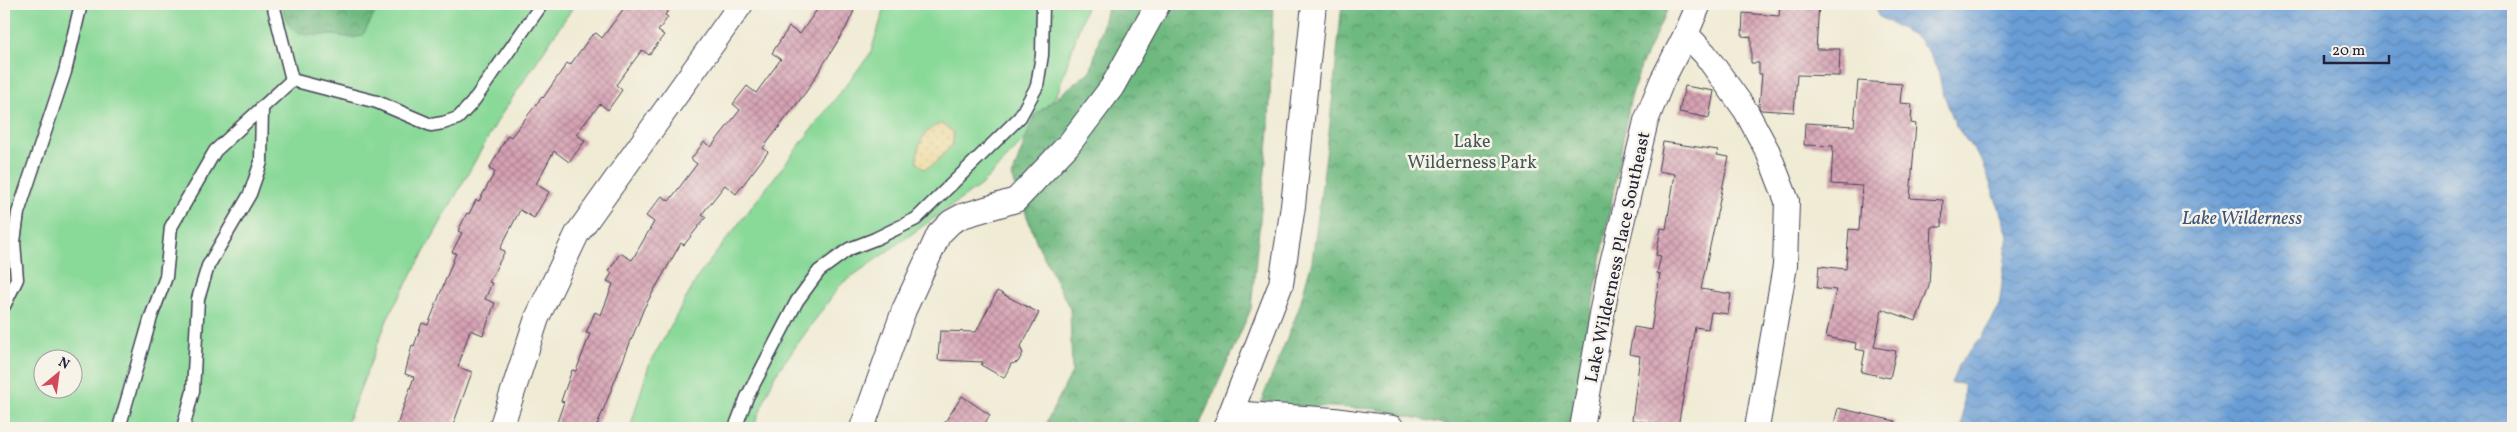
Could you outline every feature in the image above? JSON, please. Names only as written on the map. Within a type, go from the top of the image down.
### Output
[{"type":"street","points":[[501,428],[537,318],[577,234],[741,4]]},
{"type":"street","points":[[862,428],[904,310],[939,234],[951,222],[962,216],[1016,200],[1069,144],[1112,87],[1158,4]]},
{"type":"street","points":[[1314,4],[1292,206],[1281,284],[1228,421],[1334,420],[1392,428]]},
{"type":"street","name":"Lake Wilderness Place Southeast","points":[[1582,428],[1608,281],[1646,120],[1662,81],[1699,4]]},
{"type":"street","points":[[1686,34],[1705,54],[1746,111],[1768,152],[1787,201],[1786,266],[1757,428]]},
{"type":"lane","points":[[4,306],[17,279],[14,242],[18,213],[65,72],[81,4]]},
{"type":"lane","points":[[273,4],[292,80]]},
{"type":"lane","points":[[292,80],[377,102],[431,125],[443,123],[458,118],[472,103],[542,4]]},
{"type":"lane","points":[[736,428],[747,397],[792,310],[820,271],[849,249],[916,219],[1020,117],[1037,86],[1042,55],[1043,4]]},
{"type":"lane","points":[[119,428],[151,317],[166,277],[171,227],[215,151],[292,80]]},
{"type":"lane","points":[[183,428],[193,391],[198,299],[208,266],[250,194],[261,162],[262,107]]},
{"type":"green space","points":[[4,4],[575,4],[499,118],[389,315],[345,428],[4,428]]},
{"type":"green space","points":[[282,4],[375,4],[375,13],[362,36],[309,35],[296,32],[292,28],[288,23]]},
{"type":"green space","points":[[886,4],[1087,4],[1058,92],[1027,137],[981,185],[841,284],[775,375],[753,428],[630,428],[649,365],[699,275],[870,54]]},
{"type":"green space","points":[[1108,4],[1273,4],[1269,131],[1251,309],[1198,428],[1051,428],[1047,421],[1072,372],[1070,309],[1037,243],[1012,176],[1034,116],[1091,70]]},
{"type":"green space","name":"Lake Wilderness Park","points":[[1342,4],[1670,4],[1641,66],[1630,101],[1570,428],[1461,428],[1375,409],[1311,406],[1259,407],[1298,311],[1312,261],[1329,132]]},
{"type":"sand","points":[[942,124],[953,132],[953,144],[933,165],[924,169],[917,162],[920,144],[926,133]]},
{"type":"water","name":"Lake Wilderness","points":[[1876,4],[2513,4],[2513,428],[1962,428],[1964,384],[1951,383],[1960,363],[1982,336],[1999,307],[2008,235],[1983,163],[1956,126],[1942,90],[1939,74],[1930,54],[1918,38],[1878,16]]},
{"type":"building","points":[[627,4],[673,4],[665,15],[668,17],[658,31],[664,35],[649,55],[642,50],[616,85],[622,90],[608,110],[600,104],[576,134],[585,141],[569,162],[554,151],[536,184],[549,192],[534,218],[520,210],[500,249],[505,251],[489,282],[492,283],[485,299],[495,303],[483,335],[470,330],[458,367],[472,372],[452,428],[396,428],[414,377],[405,374],[412,345],[414,346],[422,323],[428,325],[456,253],[452,252],[462,233],[458,231],[467,213],[469,214],[476,200],[479,201],[495,172],[489,169],[508,135],[511,137],[543,98],[567,63],[570,65],[591,36],[596,33],[602,38]]},
{"type":"building","points":[[821,4],[857,4],[846,28],[806,92],[763,148],[768,152],[736,194],[725,185],[702,214],[706,217],[684,245],[681,243],[644,308],[596,428],[555,428],[564,402],[561,401],[572,370],[576,371],[590,334],[586,333],[595,312],[601,315],[613,284],[607,281],[612,273],[609,271],[620,253],[632,260],[654,222],[646,216],[662,196],[669,201],[697,164],[691,159],[704,142],[711,147],[740,110],[733,104],[747,86],[756,93],[781,59],[772,53],[789,27],[800,34]]},
{"type":"building","points":[[1780,4],[1819,4],[1816,49],[1840,49],[1839,76],[1797,75],[1794,112],[1761,110],[1759,107],[1762,74],[1759,74],[1759,63],[1751,63],[1751,37],[1742,36],[1743,13],[1779,16]]},
{"type":"building","points":[[1858,81],[1902,84],[1900,103],[1912,104],[1911,123],[1916,124],[1910,198],[1943,200],[1942,227],[1932,227],[1929,286],[1916,321],[1882,309],[1874,347],[1896,351],[1890,378],[1861,372],[1865,351],[1855,349],[1856,343],[1826,337],[1836,290],[1817,288],[1819,266],[1846,269],[1849,229],[1859,230],[1862,186],[1831,184],[1833,146],[1804,145],[1805,123],[1854,126]]},
{"type":"building","points":[[1685,86],[1714,91],[1709,118],[1679,112]]},
{"type":"building","points":[[1663,142],[1718,150],[1717,155],[1729,157],[1701,289],[1731,294],[1728,314],[1711,312],[1708,329],[1695,327],[1678,427],[1632,420],[1640,356],[1629,354],[1634,327],[1651,330],[1660,274],[1657,273],[1661,256],[1656,255],[1661,228],[1666,229],[1675,174],[1658,171]]},
{"type":"building","points":[[997,291],[1039,313],[1020,348],[1023,353],[1018,362],[1011,364],[1004,378],[981,365],[983,362],[938,360],[940,331],[976,332]]},
{"type":"building","points":[[962,396],[990,415],[982,428],[941,428]]},
{"type":"building","points":[[1838,408],[1895,421],[1894,428],[1833,428]]}]
